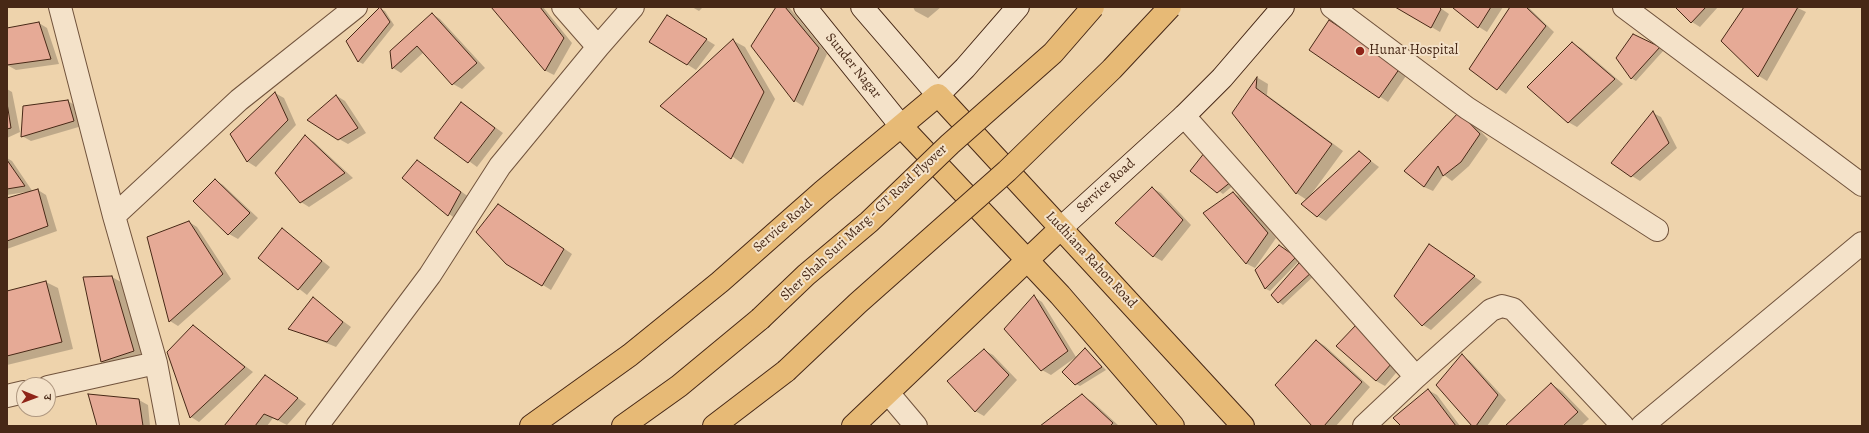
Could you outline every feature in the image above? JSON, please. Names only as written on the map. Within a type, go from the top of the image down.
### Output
[{"type":"main road","name":"Sher Shah Suri Marg - GT Road Flyover","points":[[623,426],[679,386],[760,319],[806,275],[869,222],[950,144],[1053,52],[1093,7]]},
{"type":"main road","points":[[714,426],[786,371],[858,303],[1007,171],[1112,68],[1170,7]]},
{"type":"main road","name":"Service Road","points":[[531,426],[630,355],[720,282],[822,192],[938,95]]},
{"type":"main road","name":"Ludhiana Rahon Road","points":[[938,95],[1243,426]]},
{"type":"main road","points":[[901,126],[1028,261],[1173,426]]},
{"type":"main road","name":"Service Road","points":[[853,426],[889,394],[1061,228]]},
{"type":"street","points":[[60,7],[114,216],[156,363],[168,426]]},
{"type":"street","points":[[114,216],[239,100],[356,7]]},
{"type":"street","points":[[563,7],[598,47]]},
{"type":"street","points":[[317,426],[430,275],[500,166],[633,7]]},
{"type":"street","name":"Sunder Nagar","points":[[805,7],[901,126]]},
{"type":"street","points":[[862,7],[938,95]]},
{"type":"street","name":"Service Road","points":[[938,95],[965,68],[1018,7]]},
{"type":"street","name":"Service Road","points":[[1061,228],[1184,116],[1222,78],[1283,7]]},
{"type":"street","points":[[1332,7],[1467,108],[1657,230]]},
{"type":"street","points":[[1624,7],[1862,185]]},
{"type":"street","points":[[1184,116],[1416,377]]},
{"type":"street","points":[[1642,426],[1862,243]]},
{"type":"street","points":[[1364,426],[1491,310],[1502,306],[1513,309],[1623,426]]},
{"type":"street","points":[[56,385],[156,363]]},
{"type":"street","points":[[889,394],[916,426]]},
{"type":"building","points":[[380,7],[390,22],[358,62],[346,41]]},
{"type":"building","points":[[491,7],[540,7],[564,38],[545,71]]},
{"type":"building","points":[[776,7],[785,7],[819,48],[794,102],[751,46]]},
{"type":"building","points":[[1395,7],[1439,7],[1441,9],[1431,28]]},
{"type":"building","points":[[1491,7],[1478,28],[1453,8]]},
{"type":"building","points":[[1510,7],[1526,7],[1546,26],[1497,90],[1469,69]]},
{"type":"building","points":[[1675,7],[1706,7],[1691,23]]},
{"type":"building","points":[[1744,7],[1798,7],[1758,77],[1721,41]]},
{"type":"building","points":[[432,13],[477,63],[452,85],[417,46],[392,69],[390,51]]},
{"type":"building","points":[[667,15],[707,39],[687,65],[649,42]]},
{"type":"building","points":[[1329,20],[1400,68],[1379,98],[1309,50]]},
{"type":"building","points":[[39,22],[51,59],[7,65],[7,28]]},
{"type":"building","points":[[1633,34],[1660,47],[1631,79],[1616,58]]},
{"type":"building","points":[[733,39],[764,92],[731,159],[660,106]]},
{"type":"building","points":[[1572,42],[1615,79],[1568,123],[1527,87]]},
{"type":"building","points":[[1257,77],[1256,88],[1332,144],[1296,194],[1232,113]]},
{"type":"building","points":[[275,92],[288,120],[247,162],[230,134]]},
{"type":"building","points":[[336,95],[358,128],[338,140],[307,120]]},
{"type":"building","points":[[68,100],[74,121],[21,137],[23,106]]},
{"type":"building","points":[[461,102],[495,128],[468,163],[434,138]]},
{"type":"building","points":[[7,103],[11,128],[7,129]]},
{"type":"building","points":[[1653,111],[1669,143],[1631,177],[1611,163]]},
{"type":"building","points":[[1459,112],[1480,134],[1461,162],[1443,176],[1438,166],[1424,187],[1404,171]]},
{"type":"building","points":[[305,135],[345,173],[300,203],[275,173]]},
{"type":"building","points":[[1359,151],[1371,161],[1317,217],[1301,204]]},
{"type":"building","points":[[1205,152],[1232,181],[1217,193],[1190,171]]},
{"type":"building","points":[[7,160],[25,186],[7,189]]},
{"type":"building","points":[[417,160],[461,192],[448,216],[402,178]]},
{"type":"building","points":[[215,179],[250,213],[228,235],[193,201]]},
{"type":"building","points":[[1152,187],[1183,220],[1153,257],[1115,223]]},
{"type":"building","points":[[38,189],[48,226],[7,241],[7,198]]},
{"type":"building","points":[[1233,192],[1268,233],[1246,264],[1203,213]]},
{"type":"building","points":[[498,204],[564,249],[542,286],[506,264],[476,232]]},
{"type":"building","points":[[189,221],[223,274],[169,322],[147,237]]},
{"type":"building","points":[[282,228],[322,261],[298,290],[258,258]]},
{"type":"building","points":[[1429,244],[1475,276],[1422,326],[1394,296]]},
{"type":"building","points":[[1279,245],[1296,257],[1265,289],[1255,270]]},
{"type":"building","points":[[1299,263],[1313,271],[1278,303],[1271,295]]},
{"type":"building","points":[[112,276],[134,351],[101,362],[83,277]]},
{"type":"building","points":[[46,281],[62,342],[7,356],[7,291]]},
{"type":"building","points":[[1034,295],[1068,351],[1041,371],[1004,329]]},
{"type":"building","points":[[313,297],[343,322],[327,342],[288,329]]},
{"type":"building","points":[[1357,324],[1392,363],[1376,381],[1336,346]]},
{"type":"building","points":[[193,325],[245,367],[190,418],[167,352]]},
{"type":"building","points":[[1316,340],[1362,382],[1324,426],[1312,426],[1275,385]]},
{"type":"building","points":[[1085,348],[1102,367],[1075,385],[1062,372]]},
{"type":"building","points":[[984,349],[1009,375],[975,412],[947,381]]},
{"type":"building","points":[[1462,354],[1498,395],[1476,426],[1472,426],[1436,385]]},
{"type":"building","points":[[265,375],[298,398],[278,420],[264,414],[255,426],[224,426]]},
{"type":"building","points":[[1551,383],[1578,412],[1563,426],[1505,426]]},
{"type":"building","points":[[1428,389],[1456,426],[1401,426],[1393,418]]},
{"type":"building","points":[[88,394],[139,399],[143,426],[97,426]]},
{"type":"building","points":[[1082,394],[1113,423],[1110,426],[1040,426]]},
{"type":"place","name":"Hunar Hospital","points":[[1360,51]]}]
